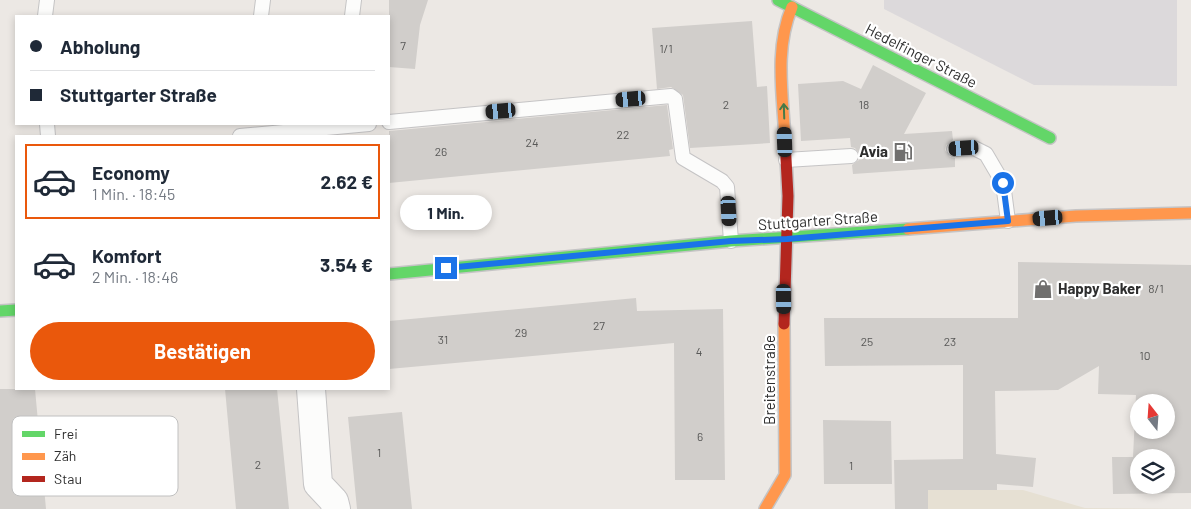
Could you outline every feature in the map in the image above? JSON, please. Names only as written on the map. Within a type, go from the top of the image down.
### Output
[{"type":"street","name":"Hedelfinger Straße","points":[[778,0],[801,7],[1050,138]]},
{"type":"street","name":"Breitenstraße","points":[[765,509],[785,475],[784,299],[787,239],[781,49],[784,26],[801,7]]},
{"type":"street","name":"Stuttgarter Straße","points":[[390,274],[731,241],[787,239],[1108,213],[1191,213]]},
{"type":"street","points":[[0,311],[15,310]]},
{"type":"street","points":[[311,390],[318,484],[334,501],[336,509]]},
{"type":"lane","points":[[45,15],[47,0]]},
{"type":"lane","points":[[261,15],[263,0]]},
{"type":"lane","points":[[352,15],[354,0]]},
{"type":"lane","points":[[390,122],[672,96],[675,99],[683,158],[725,183],[731,241]]},
{"type":"lane","points":[[251,135],[358,125]]},
{"type":"lane","points":[[954,149],[974,148],[986,154],[1003,183],[1008,221]]},
{"type":"lane","points":[[786,160],[851,156]]},
{"type":"shaded area","points":[[884,0],[1177,0],[1177,86],[1034,85],[884,9]]},
{"type":"shaded area","points":[[928,490],[1023,490],[1085,508],[1191,509],[928,509]]},
{"type":"building","points":[[389,0],[428,0],[420,25],[415,69],[390,67]]},
{"type":"building","points":[[752,21],[757,87],[767,86],[770,143],[690,148],[683,95],[671,87],[657,89],[652,28]]},
{"type":"building","points":[[873,65],[926,93],[904,134],[952,131],[953,140],[946,145],[945,150],[950,157],[955,158],[955,167],[853,174],[852,165],[859,160],[860,155],[855,148],[851,147],[850,138],[801,141],[798,84],[843,81],[861,89]]},
{"type":"building","points":[[667,105],[673,149],[669,150],[670,156],[390,183],[389,131]]},
{"type":"building","points":[[1018,262],[1191,265],[1191,493],[1175,493],[1175,449],[1133,449],[1134,439],[1175,439],[1175,394],[1098,394],[1099,366],[1058,390],[995,391],[996,454],[1036,458],[1033,487],[997,484],[997,490],[928,490],[928,509],[895,509],[894,460],[963,459],[963,365],[825,366],[824,318],[1018,318]]},
{"type":"building","points":[[636,298],[637,311],[723,309],[725,480],[675,480],[674,343],[390,369],[390,321]]},
{"type":"building","points":[[0,389],[35,390],[37,416],[12,416],[12,496],[45,496],[46,509],[0,509]]},
{"type":"building","points":[[225,390],[277,390],[289,509],[236,509]]},
{"type":"building","points":[[402,412],[412,509],[357,509],[348,417]]},
{"type":"building","points":[[823,420],[891,421],[892,484],[824,484]]},
{"type":"building","points":[[1112,457],[1130,457],[1130,494],[1113,494]]},
{"type":"traffic: fast","points":[[778,0],[1050,138]]},
{"type":"traffic: fast","points":[[390,274],[731,241],[908,229]]},
{"type":"traffic: fast","points":[[0,311],[15,310]]},
{"type":"traffic: slow","points":[[785,140],[781,56],[786,23],[792,7]]},
{"type":"traffic: slow","points":[[908,229],[1076,216],[1191,213]]},
{"type":"traffic: slow","points":[[765,509],[785,475],[784,324]]},
{"type":"traffic: jam","points":[[784,324],[788,196],[785,140]]},
{"type":"place","name":"Avia","points":[[903,152]]},
{"type":"place","name":"Happy Baker","points":[[1043,289]]},
{"type":"route","points":[[446,268],[731,241],[787,239],[1008,221],[1003,183]]}]
